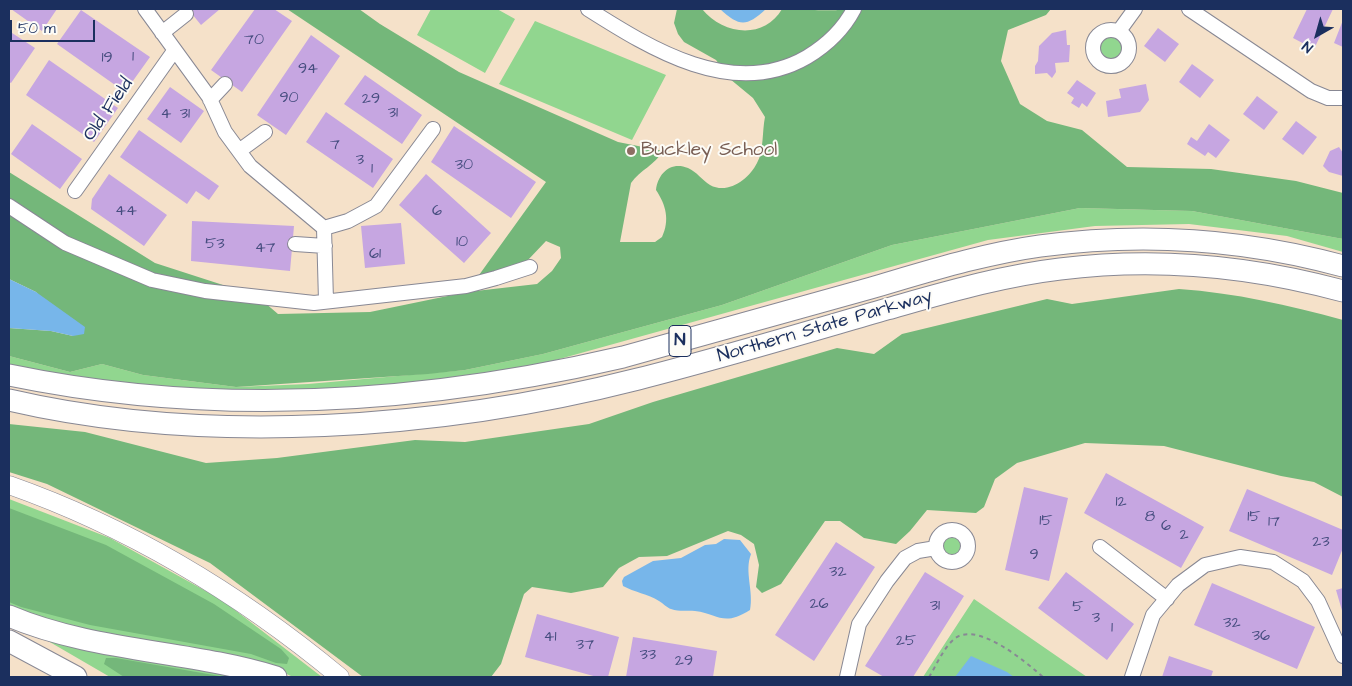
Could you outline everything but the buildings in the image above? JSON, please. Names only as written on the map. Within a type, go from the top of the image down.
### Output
[{"type":"highway","name":"Northern State Parkway","points":[[9,374],[87,389],[168,398],[250,401],[376,396],[467,386],[579,367],[623,357],[958,263],[1039,246],[1120,239],[1198,241],[1266,249],[1343,266]]},
{"type":"highway","name":"Northern State Parkway","points":[[9,400],[99,416],[181,424],[273,426],[382,421],[514,405],[596,389],[676,369],[977,284],[1060,269],[1122,264],[1205,266],[1267,274],[1343,291]]},
{"type":"highway","points":[[9,616],[69,636],[208,660],[276,677]]},
{"type":"highway","points":[[9,641],[76,677]]},
{"type":"main road","points":[[9,485],[81,513],[175,560],[252,609],[340,677]]},
{"type":"street","points":[[145,9],[210,100],[225,132],[250,166],[324,228],[326,301]]},
{"type":"street","points":[[588,9],[654,48],[693,65],[727,72],[765,74],[788,68],[824,47],[848,21],[854,9]]},
{"type":"street","points":[[1119,31],[1135,9]]},
{"type":"street","points":[[1189,9],[1311,91],[1328,98],[1343,98]]},
{"type":"street","points":[[162,33],[186,14]]},
{"type":"street","name":"Old Field","points":[[75,191],[174,51]]},
{"type":"street","points":[[210,100],[225,84]]},
{"type":"street","points":[[324,228],[348,221],[376,206],[433,129]]},
{"type":"street","points":[[238,151],[265,132]]},
{"type":"street","points":[[9,206],[65,244],[152,280],[205,291],[314,303],[466,286],[530,266]]},
{"type":"street","points":[[295,244],[325,246]]},
{"type":"street","points":[[1100,547],[1167,599]]},
{"type":"street","points":[[847,677],[859,624],[887,580],[905,558],[918,550],[936,548]]},
{"type":"street","points":[[1132,677],[1153,615],[1178,585],[1205,564],[1240,557],[1273,562],[1303,581],[1318,601],[1343,656]]},
{"type":"path","points":[[929,677],[952,641],[958,636],[970,635],[992,640],[1021,658],[1043,677]]},
{"type":"green space","points":[[287,9],[359,9],[459,72],[618,142],[663,151],[631,183],[620,242],[655,242],[662,237],[666,225],[666,213],[656,190],[659,178],[666,170],[676,166],[688,168],[707,183],[717,188],[731,187],[737,184],[749,175],[759,158],[765,117],[753,98],[730,79],[716,60],[684,42],[678,34],[674,23],[677,9],[702,9],[721,24],[732,29],[743,30],[765,26],[782,9],[1051,9],[1046,15],[1008,30],[1001,61],[1020,104],[1047,121],[1082,130],[1127,167],[1211,169],[1296,181],[1343,193],[1343,239],[1192,211],[1080,208],[892,245],[722,305],[543,354],[465,370],[428,374],[236,387],[143,375],[102,364],[70,372],[9,356],[9,328],[51,331],[73,336],[36,292],[9,279],[9,172],[155,263],[257,296],[278,314],[370,312],[467,292],[537,284],[552,271],[561,258],[560,247],[546,241],[527,261],[474,282],[546,182]]},
{"type":"green space","points":[[431,9],[497,9],[515,19],[485,73],[417,35]]},
{"type":"green space","points":[[535,21],[666,75],[632,140],[499,84]]},
{"type":"green space","points":[[1111,30],[1118,31],[1124,35],[1128,41],[1128,55],[1124,61],[1118,65],[1111,66],[1104,65],[1098,61],[1094,55],[1093,48],[1094,41],[1098,35],[1104,31]]},
{"type":"green space","points":[[1080,208],[1192,211],[1343,239],[1343,252],[1287,236],[1189,224],[1095,226],[988,240],[545,363],[452,380],[329,392],[138,388],[9,367],[9,356],[70,372],[102,364],[143,375],[236,387],[308,384],[465,370],[543,354],[722,305],[892,245]]},
{"type":"green space","points":[[1179,289],[1221,293],[1262,300],[1343,320],[1343,497],[1314,482],[1281,476],[1164,446],[1085,443],[1017,463],[995,479],[984,507],[976,513],[927,510],[910,531],[896,544],[864,538],[840,521],[825,521],[781,584],[762,593],[756,587],[759,565],[754,544],[741,535],[728,531],[667,556],[639,557],[619,568],[603,587],[571,593],[532,587],[524,594],[501,664],[491,677],[363,677],[210,563],[47,484],[9,472],[9,424],[85,432],[206,463],[277,458],[415,440],[465,442],[589,424],[653,402],[837,348],[874,354],[902,334],[1047,299],[1072,304]]},
{"type":"green space","points":[[9,499],[110,538],[222,600],[322,677],[293,677],[270,666],[94,634],[9,609]]},
{"type":"green space","points":[[9,508],[106,545],[214,604],[281,649],[289,658],[287,664],[276,663],[251,654],[90,625],[21,607],[9,602]]},
{"type":"green space","points":[[953,530],[959,531],[964,535],[968,540],[968,552],[964,557],[959,561],[953,562],[947,561],[942,557],[938,552],[937,546],[938,540],[942,535],[947,531]]},
{"type":"green space","points":[[974,599],[1087,677],[923,677]]},
{"type":"green space","points":[[36,634],[245,677],[110,677]]},
{"type":"green space","points":[[106,658],[116,658],[225,677],[124,677],[104,664]]},
{"type":"water","points":[[720,9],[766,9],[748,22],[738,22]]},
{"type":"water","points":[[9,279],[36,292],[85,327],[84,334],[73,336],[51,331],[9,328]]},
{"type":"water","points":[[724,539],[740,540],[751,554],[748,568],[751,596],[750,610],[741,615],[727,619],[695,611],[674,610],[655,599],[623,586],[622,581],[624,577],[653,561],[681,558],[705,545],[716,544]]},
{"type":"water","points":[[971,656],[1007,672],[1014,677],[955,677]]},
{"type":"place","name":"Buckley School","points":[[631,151]]}]
